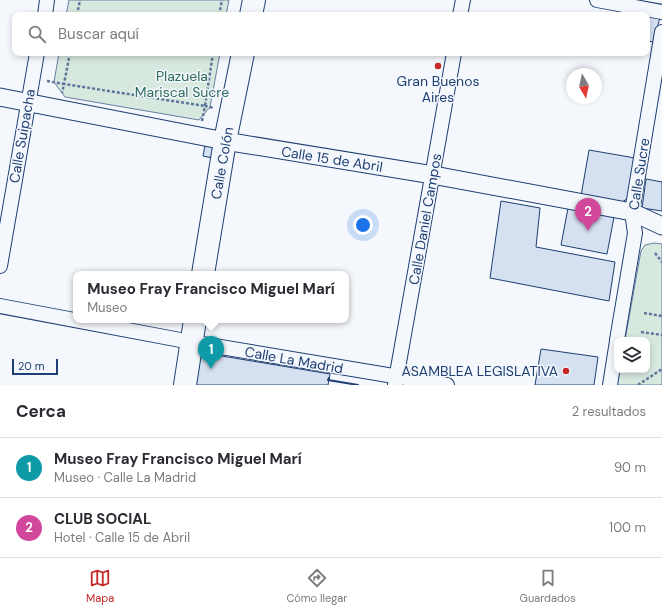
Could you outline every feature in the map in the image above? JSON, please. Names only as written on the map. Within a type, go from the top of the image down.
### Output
[{"type":"main road","points":[[252,12],[254,0]]},
{"type":"main road","name":"Calle Colón","points":[[203,271],[225,141],[242,56]]},
{"type":"main road","points":[[185,385],[194,323]]},
{"type":"street","points":[[45,12],[47,0]]},
{"type":"street","points":[[461,12],[463,0]]},
{"type":"street","points":[[597,0],[662,12]]},
{"type":"street","name":"Calle Sucre","points":[[618,337],[635,233],[632,212],[662,32]]},
{"type":"street","name":"Calle Suipacha","points":[[0,266],[36,56]]},
{"type":"street","name":"Calle Daniel Campos","points":[[395,381],[453,56]]},
{"type":"street","name":"Calle 15 de Abril","points":[[0,97],[28,101],[225,141],[433,175],[632,212],[662,226]]},
{"type":"street","name":"Calle La Madrid","points":[[0,306],[73,320]]},
{"type":"street","name":"Calle La Madrid","points":[[90,323],[395,381],[446,385]]},
{"type":"street","name":"Calle Sucre","points":[[610,385],[614,360]]},
{"type":"path","points":[[78,12],[80,0]]},
{"type":"path","points":[[220,12],[222,0]]},
{"type":"path","points":[[60,108],[69,56]]},
{"type":"path","points":[[199,135],[213,56]]},
{"type":"path","points":[[32,79],[205,106],[231,112]]},
{"type":"path","points":[[655,253],[662,262]]},
{"type":"path","points":[[644,313],[662,316]]},
{"type":"path","points":[[641,332],[662,335]]},
{"type":"path","points":[[638,385],[662,369]]},
{"type":"green space","points":[[69,0],[229,0],[227,12],[67,12]]},
{"type":"green space","name":"Plazuela Mariscal Sucre","points":[[58,56],[219,56],[210,107],[199,120],[65,97],[54,82]]},
{"type":"green space","points":[[654,243],[662,244],[662,385],[617,385],[619,373],[650,373],[650,337],[626,337],[641,251],[645,245]]},
{"type":"building","points":[[650,15],[660,17],[654,42],[650,41]]},
{"type":"building","points":[[206,140],[222,143],[217,159],[203,156]]},
{"type":"building","points":[[589,150],[635,158],[628,198],[621,203],[581,196]]},
{"type":"building","points":[[646,179],[662,182],[662,211],[642,208]]},
{"type":"building","points":[[501,201],[540,208],[536,247],[615,262],[609,301],[490,278]]},
{"type":"building","points":[[568,208],[614,217],[607,254],[561,245]]},
{"type":"building","name":"ASAMBLEA LEGISLATIVA","points":[[541,349],[598,357],[594,385],[535,385]]},
{"type":"building","points":[[204,353],[330,374],[328,385],[196,385],[200,355]]},
{"type":"wall","points":[[329,378],[328,380],[358,385]]},
{"type":"place","name":"Gran Buenos Aires","points":[[438,66]]},
{"type":"place","name":"CLUB SOCIAL","points":[[588,231]]},
{"type":"place","name":"Museo Fray Francisco Miguel Marí","points":[[211,369]]},
{"type":"place","name":"ASAMBLEA LEGISLATIVA","points":[[566,371]]}]
